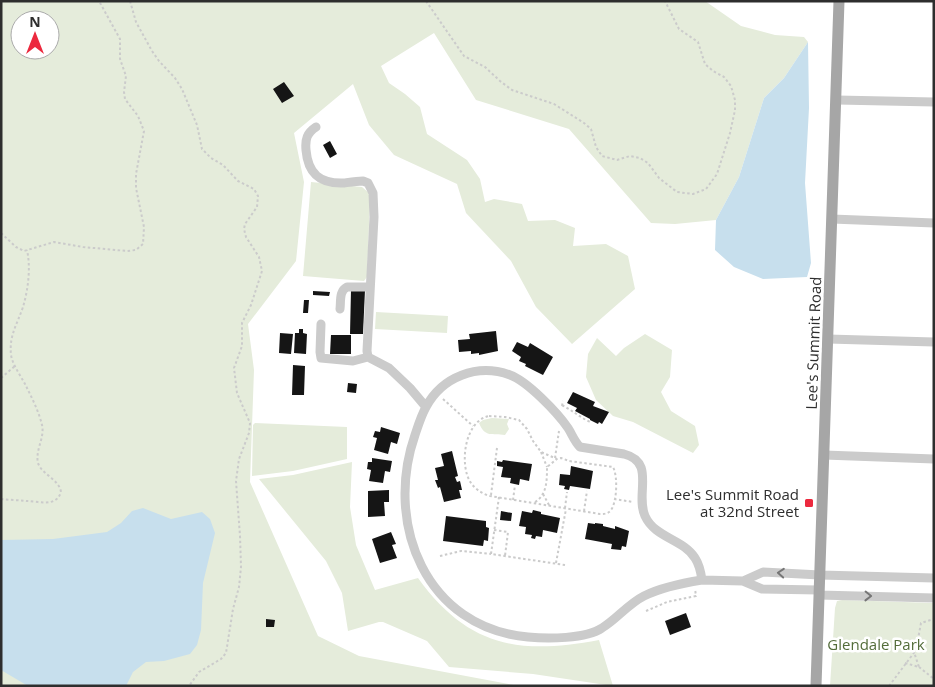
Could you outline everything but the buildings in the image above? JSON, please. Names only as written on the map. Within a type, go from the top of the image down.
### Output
[{"type":"main road","name":"Lee's Summit Road","points":[[816,686],[839,1]]},
{"type":"street","points":[[836,100],[934,102]]},
{"type":"street","points":[[316,127],[309,132],[305,141],[306,155],[313,173],[322,180],[343,183],[363,181],[372,188],[374,217],[368,356]]},
{"type":"street","points":[[832,219],[934,222]]},
{"type":"street","points":[[340,309],[341,294],[344,288],[347,286],[370,287]]},
{"type":"street","points":[[321,324],[320,352],[322,358],[353,360],[368,356],[389,368],[426,407]]},
{"type":"street","points":[[828,339],[934,342]]},
{"type":"street","points":[[698,581],[698,564],[692,553],[659,532],[649,523],[642,506],[642,468],[635,457],[580,446],[575,442],[569,429],[534,390],[510,375],[487,370],[470,372],[452,380],[436,393],[426,407],[406,464],[405,515],[411,541],[426,575],[441,594],[460,612],[484,626],[510,635],[528,637],[562,637],[597,631],[644,596],[664,588],[698,581],[743,581],[762,589],[934,598]]},
{"type":"street","points":[[824,455],[934,459]]},
{"type":"street","points":[[743,581],[763,572],[934,578]]},
{"type":"path","points":[[1,233],[18,248],[27,250],[54,242],[83,247],[133,251],[139,249],[143,244],[144,227],[136,188],[136,174],[144,131],[138,116],[125,99],[126,76],[120,59],[120,39],[99,1]]},
{"type":"path","points":[[130,1],[136,22],[152,51],[182,89],[197,125],[202,149],[211,158],[223,165],[238,181],[254,189],[258,196],[257,207],[245,224],[244,229],[246,237],[260,260],[262,275],[242,323],[242,346],[234,368],[237,393],[250,423],[239,459],[236,481],[240,536],[239,587],[225,656],[199,672],[189,686]]},
{"type":"path","points":[[426,1],[434,15],[451,34],[464,56],[485,67],[512,90],[554,104],[584,123],[590,129],[596,147],[602,156],[612,160],[630,156],[640,158],[648,163],[659,178],[677,192],[693,194],[706,189],[718,174],[730,133],[735,100],[731,86],[724,78],[705,64],[698,42],[679,29],[665,1]]},
{"type":"path","points":[[1,499],[45,503],[55,501],[61,492],[59,486],[39,465],[38,457],[43,437],[43,428],[26,386],[15,366],[12,355],[12,334],[26,295],[29,263],[27,250]]},
{"type":"path","points":[[1,378],[15,366]]},
{"type":"path","points":[[436,393],[473,426]]},
{"type":"path","points":[[562,405],[592,423]]},
{"type":"path","points":[[533,503],[540,499],[543,494],[547,467],[541,452],[523,423],[516,419],[489,416],[481,419],[470,431],[466,449],[467,474],[475,488],[490,496],[499,498],[605,514],[612,508],[614,499],[617,478],[613,467],[569,461],[561,458],[556,459],[541,452]]},
{"type":"path","points":[[547,467],[556,459],[560,426]]},
{"type":"path","points":[[490,496],[497,448]]},
{"type":"path","points":[[513,500],[515,485]]},
{"type":"path","points":[[584,512],[588,491]]},
{"type":"path","points":[[556,563],[567,492]]},
{"type":"path","points":[[543,494],[550,506]]},
{"type":"path","points":[[491,554],[499,498]]},
{"type":"path","points":[[614,499],[634,502]]},
{"type":"path","points":[[494,530],[508,532],[505,556]]},
{"type":"path","points":[[440,556],[460,551],[565,564]]},
{"type":"path","points":[[646,611],[667,602],[696,596],[698,581]]},
{"type":"path","points":[[889,686],[914,652],[921,623],[934,619]]},
{"type":"path","points":[[914,652],[919,667]]},
{"type":"path","points":[[905,663],[919,667],[934,679]]},
{"type":"green space","points":[[1,1],[705,1],[741,26],[775,35],[804,37],[808,42],[784,78],[764,98],[739,177],[716,220],[675,224],[651,223],[569,129],[476,100],[434,33],[381,66],[389,83],[420,107],[427,134],[467,160],[480,179],[485,202],[494,199],[522,204],[528,221],[555,220],[575,228],[573,246],[606,244],[628,256],[635,289],[572,344],[536,307],[511,261],[466,213],[457,184],[394,155],[369,125],[353,84],[294,133],[304,182],[296,261],[248,324],[254,370],[250,482],[318,636],[359,656],[519,686],[1,686]]},
{"type":"green space","points":[[311,182],[362,187],[369,193],[367,277],[364,281],[303,276]]},
{"type":"green space","points":[[376,312],[448,316],[447,333],[375,329]]},
{"type":"green space","points":[[645,334],[672,350],[670,377],[661,392],[671,411],[695,426],[699,445],[693,453],[633,422],[613,416],[596,400],[586,377],[588,354],[597,338],[616,356],[624,348]]},
{"type":"green space","points":[[492,418],[509,419],[507,424],[509,429],[505,435],[489,434],[481,428],[479,423]]},
{"type":"green space","points":[[255,423],[347,427],[347,459],[293,471],[252,476],[253,425]]},
{"type":"green space","points":[[352,462],[350,507],[356,545],[375,590],[418,578],[437,601],[456,619],[476,632],[497,641],[520,645],[544,646],[599,640],[613,686],[533,674],[449,667],[427,641],[383,622],[348,631],[342,593],[326,561],[259,479],[293,475]]},
{"type":"green space","name":"Glendale Park","points":[[837,601],[934,603],[934,686],[830,686],[835,608]]},
{"type":"water","points":[[808,42],[809,108],[805,183],[811,263],[807,277],[763,279],[734,267],[715,250],[716,220],[739,177],[764,98],[784,78]]},
{"type":"water","points":[[143,508],[171,519],[202,512],[210,519],[215,533],[203,583],[201,630],[197,645],[190,654],[164,661],[146,662],[133,672],[126,686],[28,686],[1,670],[1,540],[53,539],[107,532],[121,523],[132,511]]},
{"type":"place","name":"Lee's Summit Road at 32nd Street","points":[[809,503]]}]
